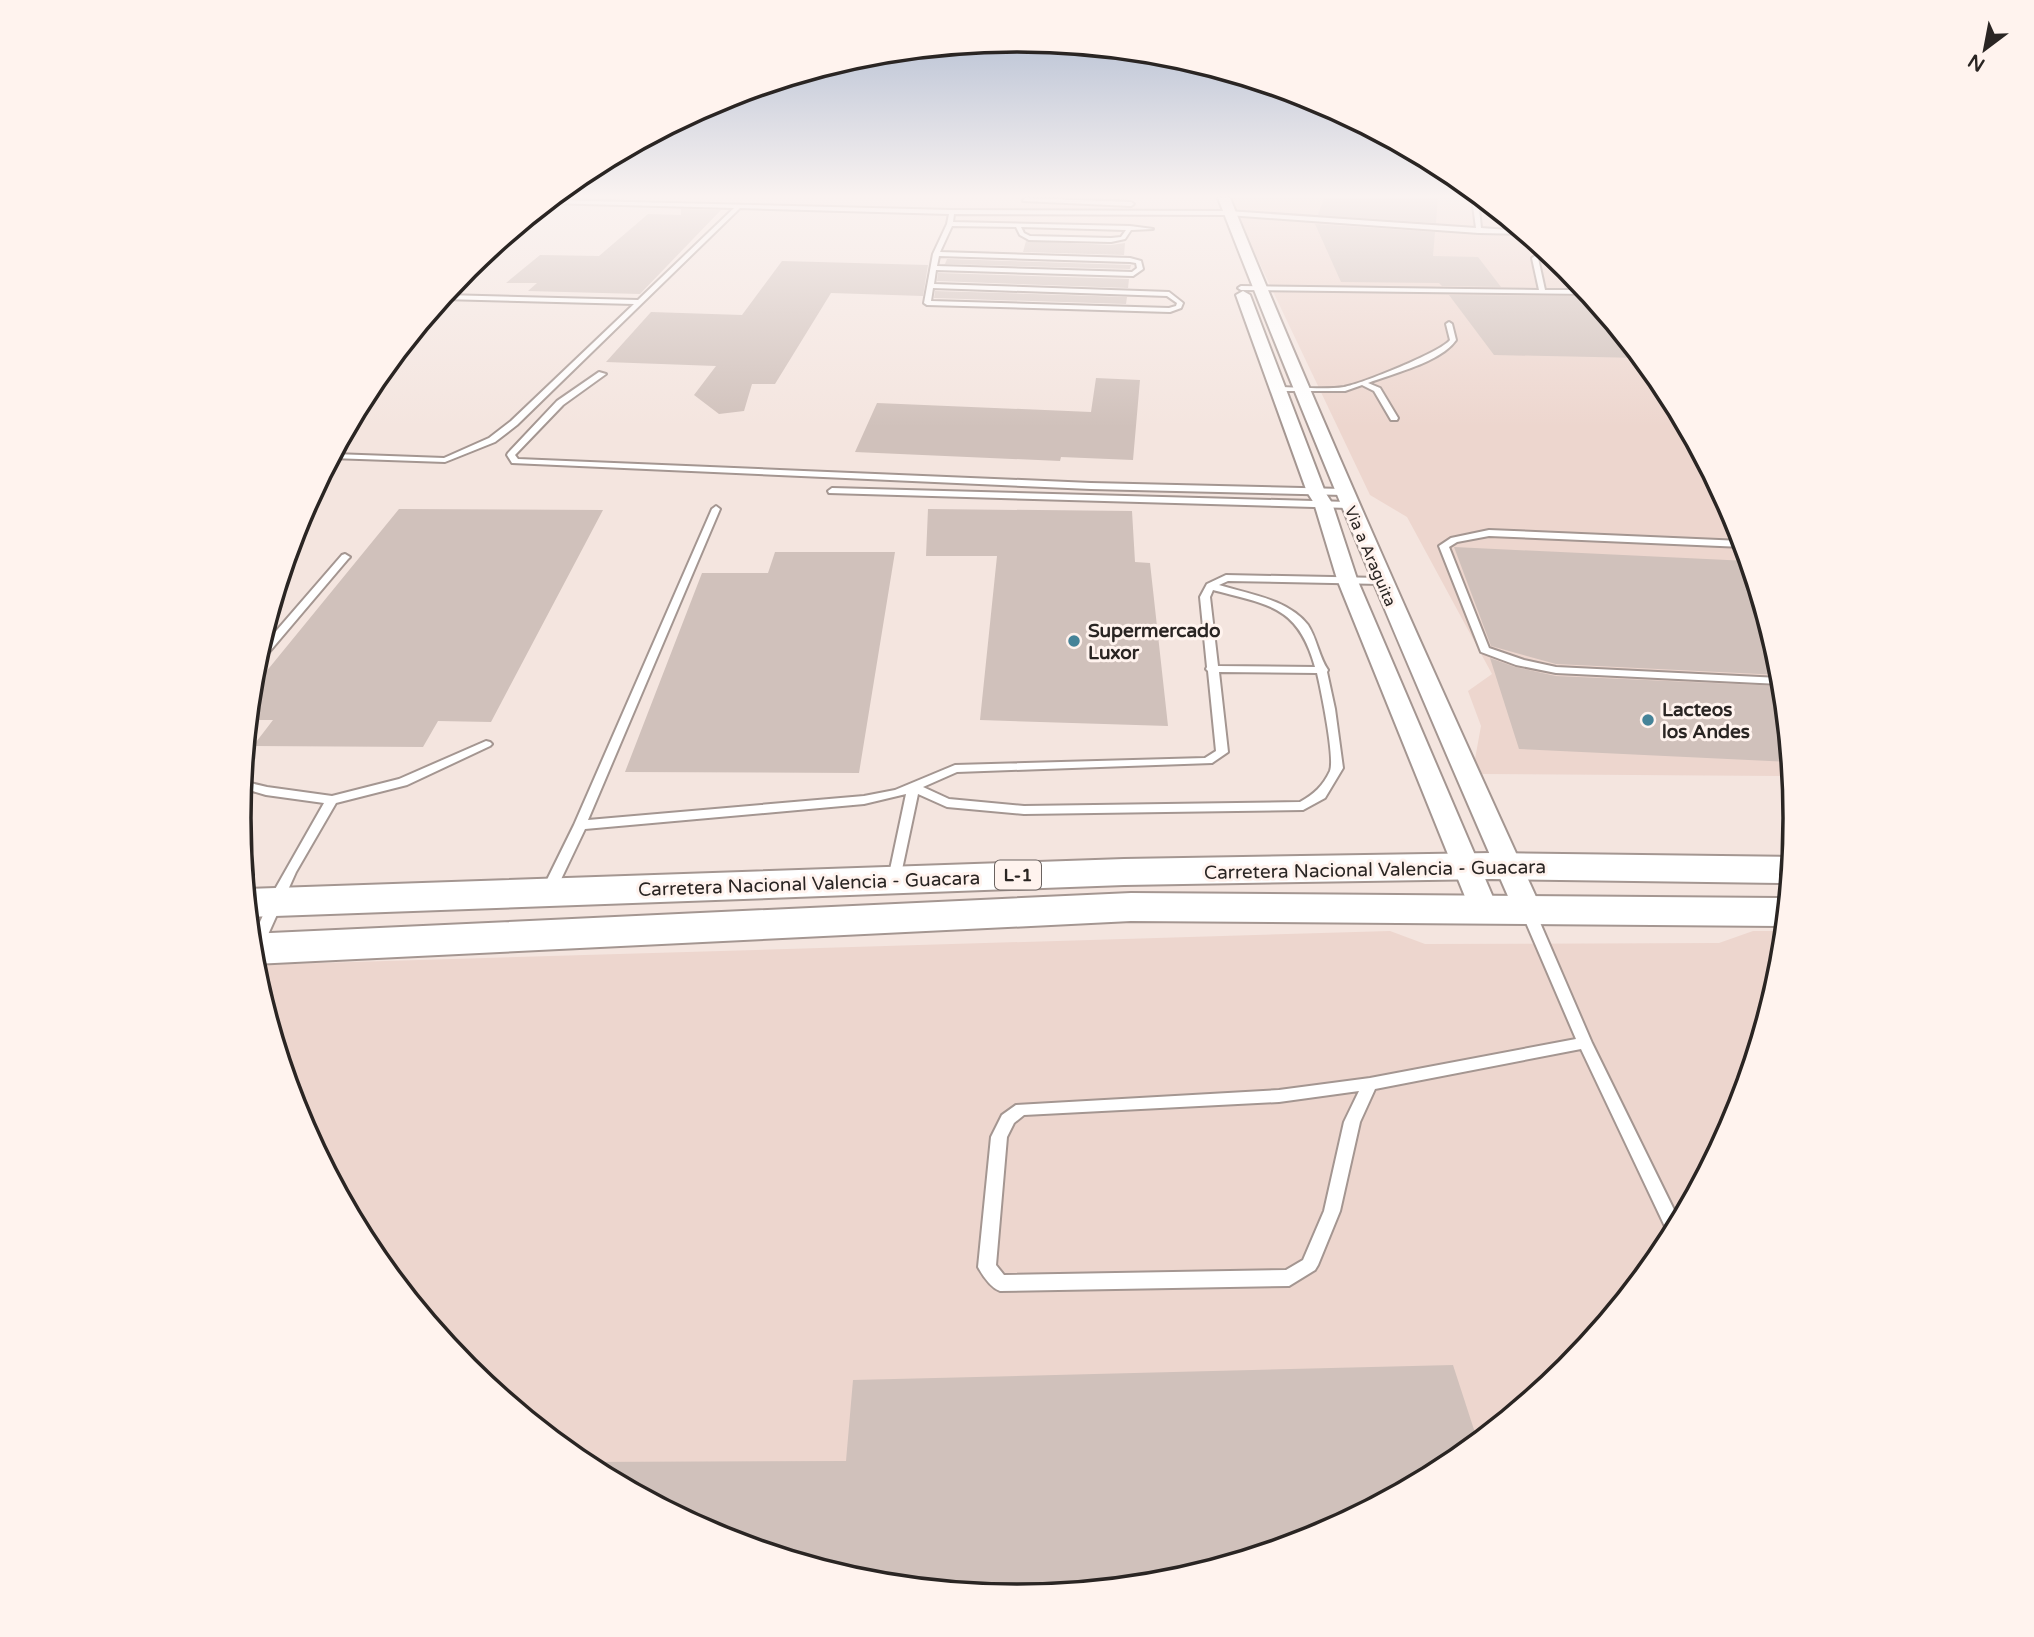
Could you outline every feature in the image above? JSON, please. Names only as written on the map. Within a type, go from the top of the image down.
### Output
[{"type":"main road","name":"Carretera Nacional Valencia - Guacara","points":[[260,903],[894,879],[1466,866],[1781,870]]},
{"type":"main road","name":"Carretera Nacional Valencia - Guacara","points":[[263,949],[1131,907],[1777,912]]},
{"type":"street","name":"Via a Araguita","points":[[1245,274],[1300,390],[1381,581],[1528,911]]},
{"type":"street","name":"Via a Araguita","points":[[1250,288],[1277,389],[1347,579],[1484,909]]},
{"type":"lane","points":[[343,456],[445,460],[492,440],[514,423],[668,274]]},
{"type":"lane","points":[[930,286],[1169,294],[1180,303],[1179,307],[1170,310],[927,303],[932,274]]},
{"type":"lane","points":[[1538,274],[1542,291]]},
{"type":"lane","points":[[1250,288],[1573,292]]},
{"type":"lane","points":[[456,297],[640,302]]},
{"type":"lane","points":[[1277,389],[1345,389],[1365,384],[1448,347],[1453,340],[1449,324]]},
{"type":"lane","points":[[603,374],[560,402],[511,455],[515,461],[1347,499]]},
{"type":"lane","points":[[1365,384],[1377,390],[1394,418]]},
{"type":"lane","points":[[832,491],[1319,497]]},
{"type":"lane","points":[[546,894],[580,825],[716,509]]},
{"type":"lane","points":[[1732,544],[1489,533],[1454,540],[1444,546],[1485,650],[1531,667],[1556,670],[1770,680]]},
{"type":"lane","points":[[272,642],[345,557]]},
{"type":"lane","points":[[580,825],[864,800],[913,787],[954,769],[1208,761],[1222,752],[1205,597],[1210,586],[1226,578],[1381,581]]},
{"type":"lane","points":[[913,787],[947,803],[1024,810],[1303,806],[1321,795],[1337,768],[1322,670],[1302,624],[1293,615],[1210,586]]},
{"type":"lane","points":[[1211,669],[1322,670]]},
{"type":"lane","points":[[252,787],[332,800],[403,782],[486,744]]},
{"type":"lane","points":[[894,879],[913,787]]},
{"type":"lane","points":[[260,903],[298,853],[332,800]]},
{"type":"lane","points":[[1528,911],[1585,1043],[1670,1219]]},
{"type":"lane","points":[[1370,1084],[1352,1122],[1332,1211],[1309,1265],[1289,1278],[1000,1283],[987,1267],[999,1137],[1008,1119],[1021,1109],[1279,1096],[1370,1084],[1585,1043]]},
{"type":"shaded area","points":[[1265,274],[1556,274],[1593,313],[1654,393],[1704,480],[1725,525],[1757,620],[1768,669],[1781,776],[1482,774],[1475,759],[1481,726],[1468,691],[1492,674],[1407,517],[1370,495]]},
{"type":"shaded area","points":[[1390,931],[1425,944],[1719,943],[1753,931],[1774,931],[1757,1017],[1742,1065],[1725,1112],[1680,1202],[1625,1285],[1593,1324],[1559,1360],[1483,1426],[1415,1473],[900,1575],[868,1570],[771,1544],[678,1506],[591,1455],[551,1426],[475,1360],[409,1285],[380,1244],[330,1157],[309,1112],[292,1065],[277,1017],[265,965]]},
{"type":"building","points":[[516,274],[659,274],[640,294],[528,291],[537,283],[506,283]]},
{"type":"building","points":[[772,274],[926,274],[923,296],[831,293],[775,384],[752,384],[744,411],[719,414],[694,395],[716,366],[606,362],[651,312],[742,315]]},
{"type":"building","points":[[938,274],[1129,279],[1128,288],[937,281]]},
{"type":"building","points":[[1338,274],[1491,274],[1501,287],[1442,286],[1439,283],[1341,282]]},
{"type":"building","points":[[935,291],[1127,297],[1126,304],[934,298]]},
{"type":"building","points":[[1449,295],[1577,296],[1629,358],[1494,355]]},
{"type":"building","points":[[1096,378],[1140,380],[1133,460],[1061,457],[1060,461],[855,452],[877,403],[1091,412]]},
{"type":"building","points":[[399,509],[603,510],[491,722],[438,721],[423,747],[255,746],[273,720],[258,720],[265,673]]},
{"type":"building","name":"Supermercado Luxor","points":[[928,509],[1132,511],[1135,562],[1150,563],[1168,726],[980,720],[997,556],[926,556]]},
{"type":"building","points":[[1454,547],[1738,561],[1757,620],[1769,674],[1556,664],[1491,646]]},
{"type":"building","points":[[775,552],[895,552],[859,773],[625,772],[702,573],[768,573]]},
{"type":"building","name":"Lacteos los Andes","points":[[1490,658],[1515,667],[1556,676],[1771,685],[1780,762],[1519,749]]},
{"type":"building","points":[[1453,1365],[1475,1432],[1400,1482],[1356,1506],[1263,1544],[1166,1570],[1067,1583],[967,1583],[917,1578],[819,1558],[771,1544],[678,1506],[602,1462],[846,1461],[853,1380]]},
{"type":"place","name":"Supermercado Luxor","points":[[1074,641]]},
{"type":"place","name":"Lacteos los Andes","points":[[1648,720]]}]
